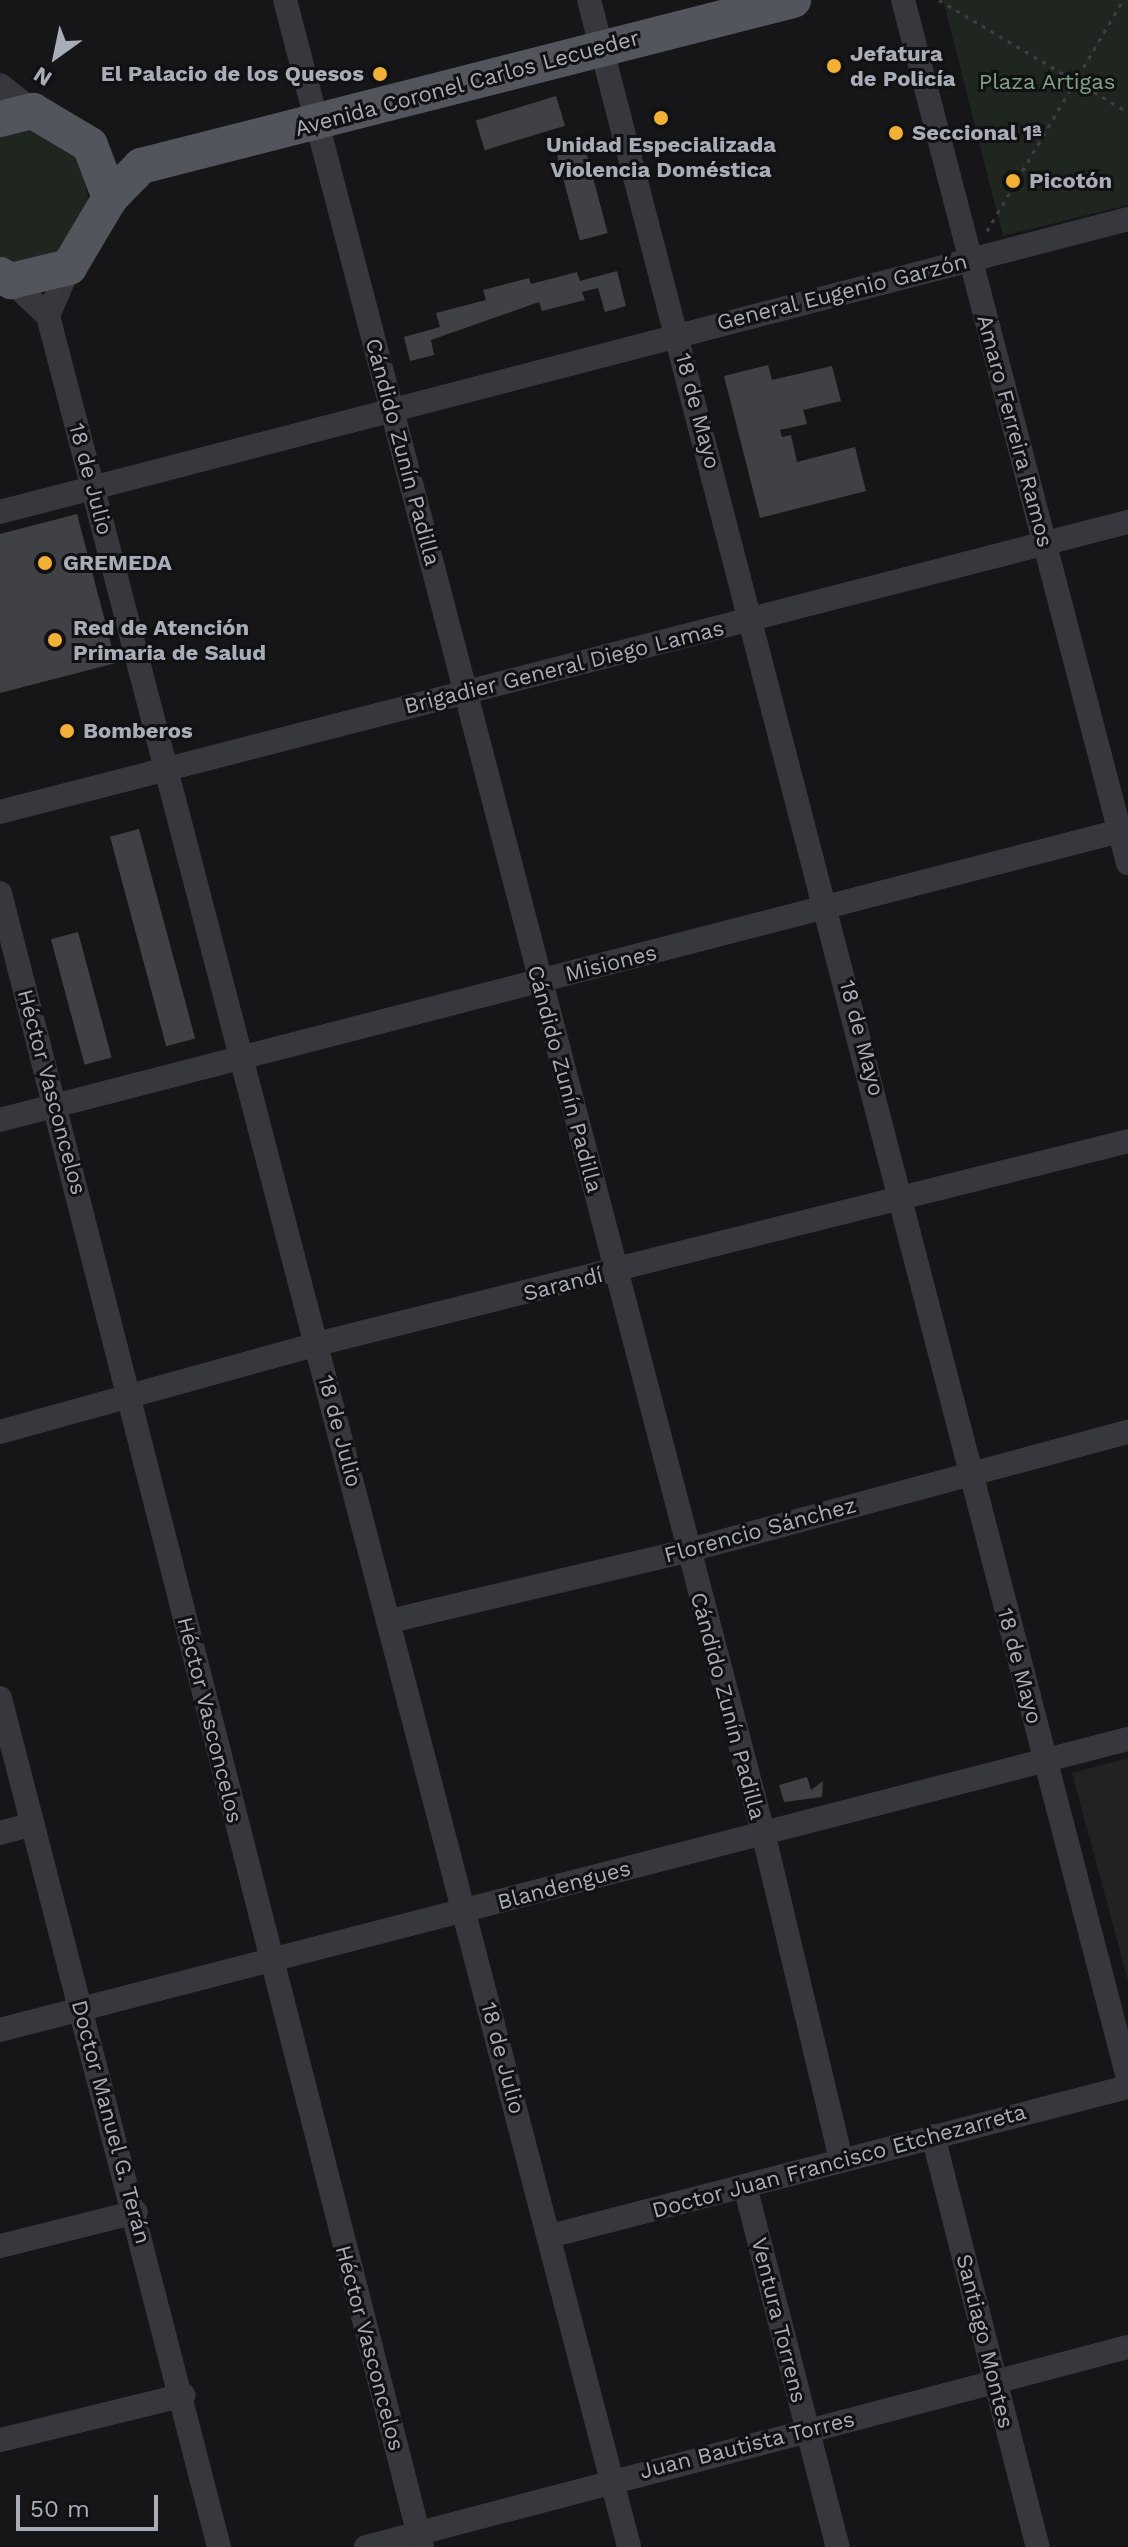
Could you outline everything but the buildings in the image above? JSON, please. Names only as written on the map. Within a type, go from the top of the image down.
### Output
[{"type":"main road","name":"Avenida Coronel Carlos Lecueder","points":[[141,166],[318,124],[602,47],[793,0]]},
{"type":"main road","points":[[6,278],[69,267],[110,198],[141,166],[17,115]]},
{"type":"main road","points":[[90,145],[110,198]]},
{"type":"street","name":"Cándido Zunín Padilla","points":[[285,0],[466,692],[538,981],[618,1271],[686,1551],[763,1832],[841,2159]]},
{"type":"street","name":"18 de Mayo","points":[[589,0],[904,1198],[970,1473],[1128,2078]]},
{"type":"street","name":"Amaro Ferreira Ramos","points":[[903,0],[1044,543],[1124,830],[1128,863]]},
{"type":"street","points":[[0,85],[17,115]]},
{"type":"street","name":"General Eugenio Garzón","points":[[0,512],[92,485],[1128,219]]},
{"type":"street","points":[[6,278],[48,316],[69,267]]},
{"type":"street","name":"18 de Julio","points":[[48,316],[629,2547]]},
{"type":"street","name":"Brigadier General Diego Lamas","points":[[0,812],[1128,522]]},
{"type":"street","name":"Misiones","points":[[0,1120],[1124,830]]},
{"type":"street","name":"Héctor Vasconcelos","points":[[0,893],[131,1395],[267,1957],[421,2540]]},
{"type":"street","name":"Sarandí","points":[[0,1432],[317,1344],[1128,1141]]},
{"type":"street","name":"Florencio Sánchez","points":[[390,1621],[686,1551],[1128,1432]]},
{"type":"street","name":"Doctor Manuel G. Terán","points":[[0,1698],[80,2011],[184,2395],[219,2547]]},
{"type":"street","name":"Blandengues","points":[[0,2030],[80,2011],[267,1957],[464,1911],[1128,1739]]},
{"type":"street","points":[[0,1833],[33,1824]]},
{"type":"street","name":"Doctor Juan Francisco Etchezarreta","points":[[550,2236],[1128,2087]]},
{"type":"street","name":"Santiago Montes","points":[[933,2136],[1038,2547]]},
{"type":"street","name":"Ventura Torrens","points":[[745,2186],[838,2547]]},
{"type":"street","points":[[0,2246],[136,2212]]},
{"type":"street","name":"Juan Bautista Torres","points":[[366,2547],[421,2540],[611,2479],[1128,2347]]},
{"type":"street","points":[[0,2440],[184,2395]]},
{"type":"path","points":[[939,0],[1128,112]]},
{"type":"path","points":[[970,259],[1123,0]]},
{"type":"shaded area","points":[[1128,1758],[1128,1981],[1072,1773]]},
{"type":"green space","name":"Plaza Artigas","points":[[943,0],[1128,0],[1128,205],[1003,236]]},
{"type":"green space","points":[[29,125],[78,155],[91,209],[63,257],[0,267],[0,132]]},
{"type":"place","name":"Jefatura de Policía","points":[[834,66]]},
{"type":"place","name":"El Palacio de los Quesos","points":[[380,74]]},
{"type":"place","name":"Unidad Especializada Violencia Doméstica","points":[[661,118]]},
{"type":"place","name":"Seccional 1ª","points":[[896,133]]},
{"type":"place","name":"Picotón","points":[[1013,181]]},
{"type":"place","name":"GREMEDA","points":[[45,563]]},
{"type":"place","name":"Red de Atención Primaria de Salud","points":[[55,640]]},
{"type":"place","name":"Bomberos","points":[[67,731]]}]
